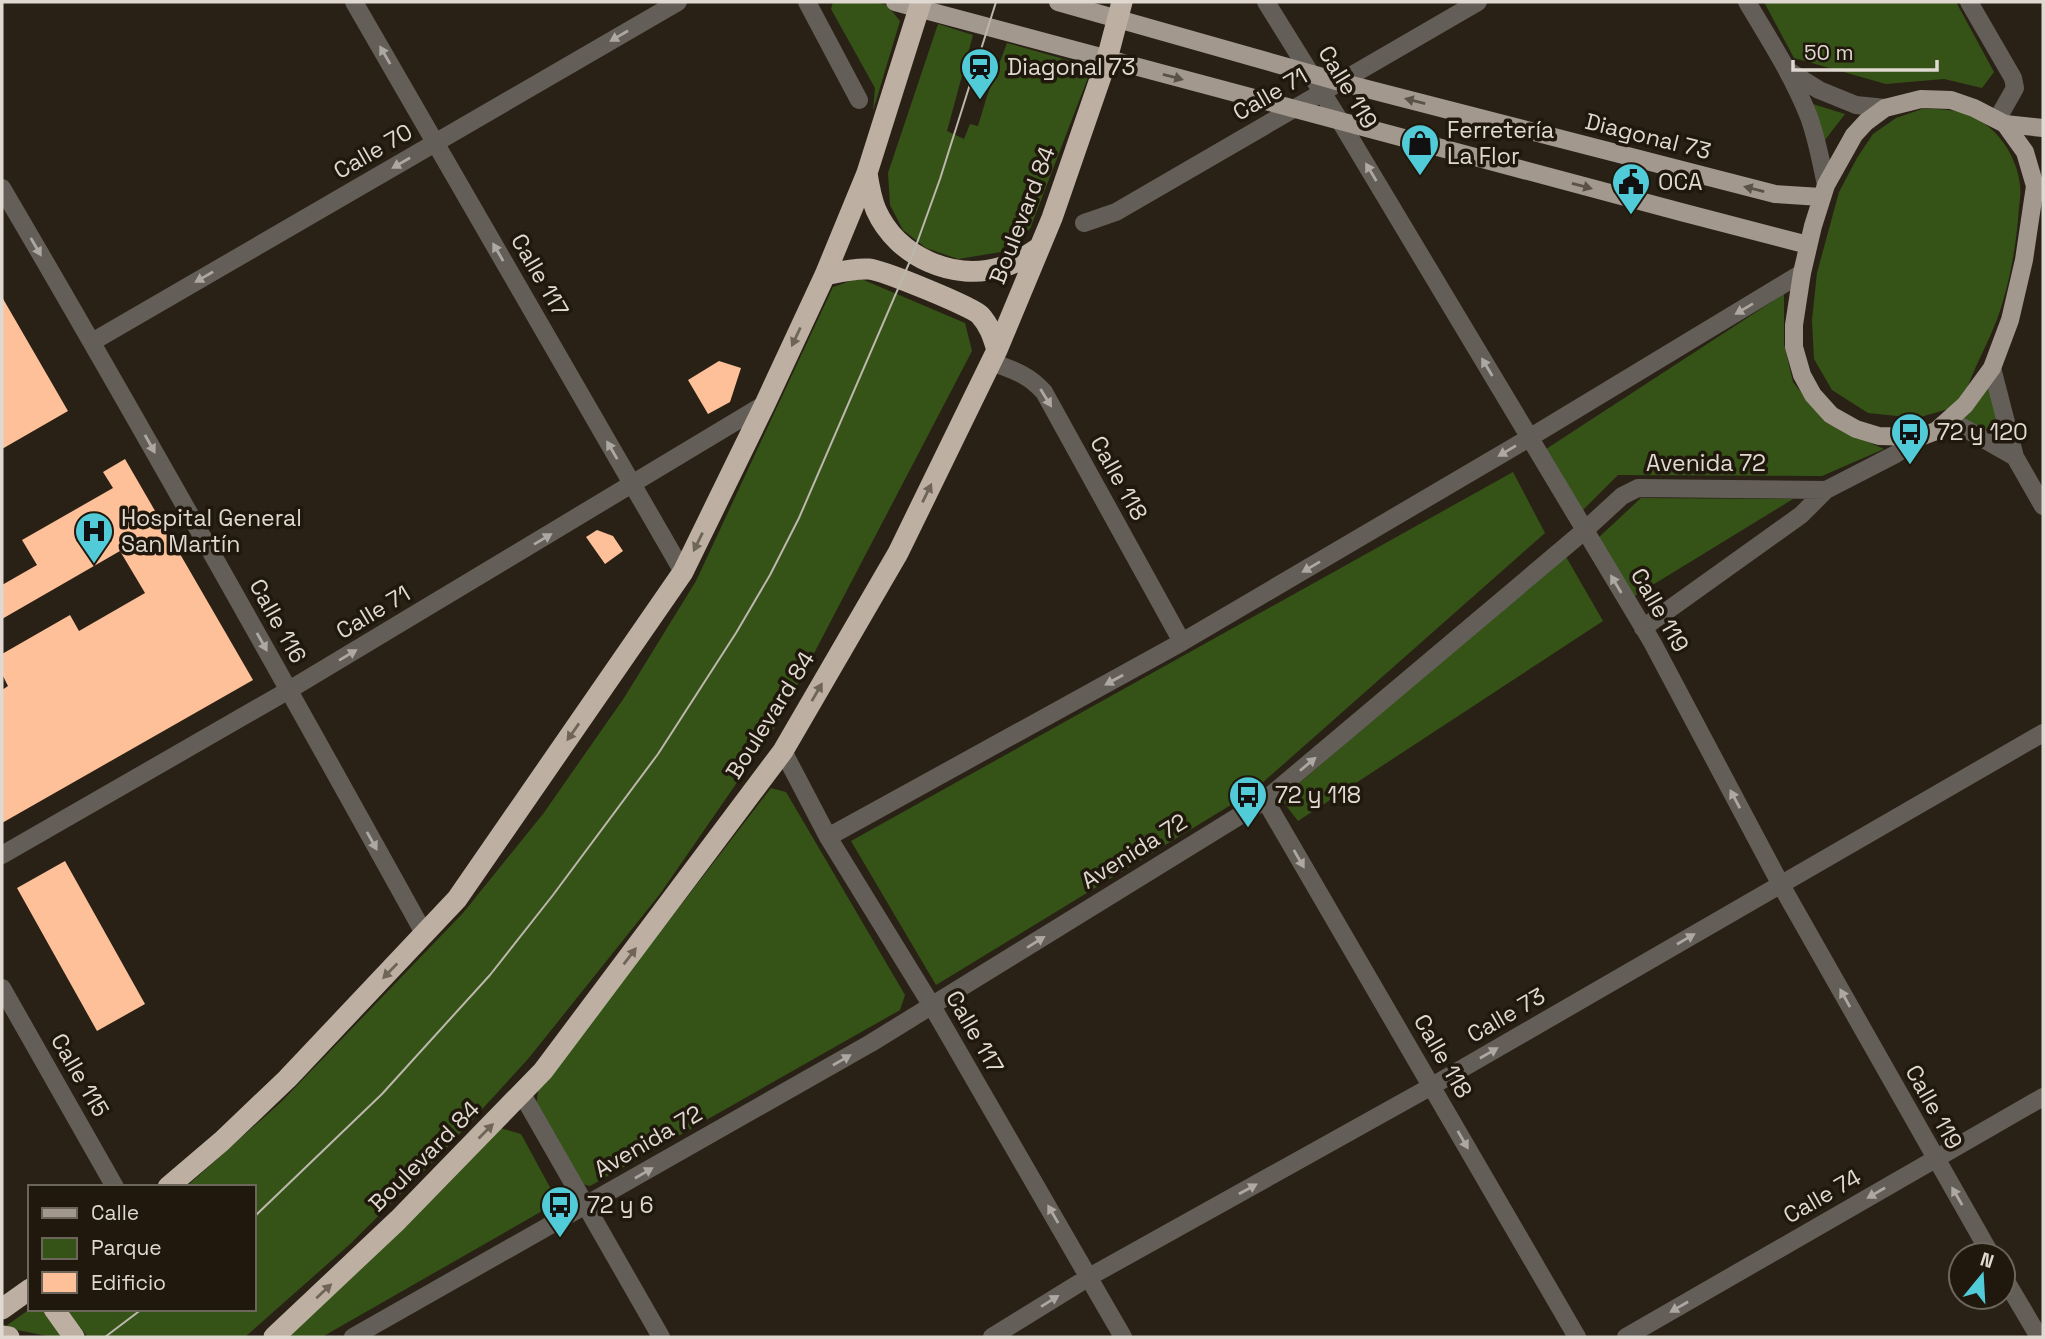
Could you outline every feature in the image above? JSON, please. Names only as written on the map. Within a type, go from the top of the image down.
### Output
[{"type":"highway","points":[[170,1185],[222,1141],[287,1079],[425,935],[461,893],[683,572],[825,275],[867,173],[920,5]]},
{"type":"highway","name":"Boulevard 84","points":[[274,1337],[398,1220],[522,1094],[560,1050],[783,751],[898,553],[994,356],[1040,247],[1107,59],[1121,10]]},
{"type":"highway","points":[[867,173],[877,212],[888,229],[913,254],[934,264],[957,271],[990,270],[1022,260],[1040,247]]},
{"type":"highway","points":[[825,275],[872,269],[947,298],[978,313],[990,328],[994,356]]},
{"type":"highway","points":[[2,1309],[28,1290]]},
{"type":"highway","points":[[55,1311],[74,1337]]},
{"type":"highway","points":[[2,1336],[9,1337]]},
{"type":"main road","points":[[895,2],[920,5],[1107,59],[1808,245]]},
{"type":"main road","name":"Diagonal 73","points":[[1058,2],[1121,10],[1340,82],[1775,194],[1824,191]]},
{"type":"main road","points":[[2002,121],[2025,152],[2039,184],[2010,320],[1992,368],[1965,405],[1937,431],[1920,437],[1879,436],[1856,429],[1830,415],[1813,395],[1802,375],[1794,347],[1794,325],[1808,245],[1824,191],[1854,135],[1885,108],[1920,99],[1951,100],[2002,121],[2043,128]]},
{"type":"street","name":"Calle 117","points":[[354,2],[683,572]]},
{"type":"street","name":"Calle 70","points":[[92,342],[678,2]]},
{"type":"street","points":[[807,2],[859,100]]},
{"type":"street","name":"Calle 119","points":[[1266,2],[1312,74],[1643,628],[1781,885],[1983,1241]]},
{"type":"street","name":"Calle 71","points":[[1084,223],[1116,212],[1478,2]]},
{"type":"street","points":[[1747,2],[1787,71],[1813,130],[1824,191]]},
{"type":"street","points":[[1969,2],[2013,78],[2015,88],[2002,121]]},
{"type":"street","points":[[1787,71],[1819,90],[1856,105],[1885,108]]},
{"type":"street","name":"Calle 116","points":[[2,188],[92,342],[425,935]]},
{"type":"street","points":[[828,837],[1182,642],[1530,438],[1802,273]]},
{"type":"street","name":"Calle 118","points":[[994,356],[1032,380],[1044,393],[1182,642]]},
{"type":"street","points":[[1992,368],[2015,457],[2043,506]]},
{"type":"street","name":"Calle 71","points":[[2,855],[289,690],[765,404]]},
{"type":"street","points":[[1950,420],[2015,457]]},
{"type":"street","name":"Avenida 72","points":[[353,1337],[585,1207],[932,1006],[1265,800],[1622,496],[1639,488],[1826,490],[1896,454],[1920,437]]},
{"type":"street","points":[[1643,628],[1801,514],[1826,490]]},
{"type":"street","name":"Calle 73","points":[[992,1337],[1089,1277],[1432,1086],[2043,733]]},
{"type":"street","name":"Calle 117","points":[[783,751],[828,837],[932,1006],[1123,1337]]},
{"type":"street","name":"Calle 118","points":[[1265,800],[1577,1337]]},
{"type":"street","name":"Calle 115","points":[[2,988],[115,1185]]},
{"type":"street","points":[[522,1094],[661,1337]]},
{"type":"street","name":"Calle 74","points":[[1626,1337],[2043,1097]]},
{"type":"street","points":[[2017,1300],[2039,1337]]},
{"type":"green space","points":[[833,2],[874,2],[887,5],[900,21],[873,111],[875,88],[831,9]]},
{"type":"green space","points":[[1764,2],[1956,2],[1994,72],[1982,88],[1944,79],[1886,84],[1794,58]]},
{"type":"green space","points":[[938,24],[973,35],[947,131],[964,139],[970,124],[978,126],[1007,43],[1092,67],[1030,229],[1001,252],[958,259],[926,248],[903,230],[890,205],[888,173]]},
{"type":"green space","points":[[1800,100],[1845,114],[1818,149]]},
{"type":"green space","points":[[1922,109],[1963,113],[1988,126],[2004,143],[2015,163],[2020,193],[2006,290],[1999,315],[1962,405],[1917,418],[1868,413],[1832,390],[1814,359],[1812,320],[1817,273],[1839,192],[1873,134],[1896,118]]},
{"type":"green space","points":[[859,278],[965,323],[972,351],[776,726],[660,894],[528,1059],[441,1154],[349,1245],[245,1337],[88,1337],[66,1311],[256,1311],[256,1185],[188,1185],[281,1102],[463,913],[543,814],[624,698],[696,581],[833,287]]},
{"type":"green space","points":[[1784,294],[1784,344],[1793,382],[1826,423],[1884,449],[1822,476],[1618,475],[1577,516],[1543,451]]},
{"type":"green space","points":[[1992,371],[2013,456],[1952,420]]},
{"type":"green space","points":[[1513,472],[1545,533],[1252,792],[936,985],[851,841]]},
{"type":"green space","points":[[1641,498],[1793,499],[1628,600],[1597,539]]},
{"type":"green space","points":[[1565,555],[1603,621],[1298,821],[1281,799]]},
{"type":"green space","points":[[771,788],[786,792],[905,995],[900,1010],[590,1186],[578,1183],[536,1107],[538,1091]]},
{"type":"green space","points":[[500,1128],[521,1134],[552,1191],[551,1206],[322,1337],[286,1337]]},
{"type":"green space","points":[[28,1310],[47,1311],[64,1337],[49,1336],[3,1328]]},
{"type":"building","points":[[2,297],[68,411],[2,449]]},
{"type":"building","points":[[719,361],[741,368],[730,402],[708,414],[688,380]]},
{"type":"building","name":"Hospital General San Martín","points":[[125,459],[253,680],[2,823],[2,690],[8,686],[2,674],[2,654],[70,615],[79,631],[145,593],[120,551],[2,619],[2,585],[37,565],[22,540],[113,488],[103,472]]},
{"type":"building","points":[[597,530],[613,536],[623,551],[605,564],[586,537]]},
{"type":"building","points":[[65,861],[145,1004],[97,1031],[17,888]]},
{"type":"tram line","points":[[256,1215],[382,1094],[490,975],[658,754],[736,633],[799,518],[913,254],[940,179],[996,2]]},
{"type":"tram line","points":[[105,1337],[139,1311]]},
{"type":"place","name":"Diagonal 73","points":[[980,101]]},
{"type":"place","name":"Ferretería La Flor","points":[[1420,177]]},
{"type":"place","name":"OCA","points":[[1631,216]]},
{"type":"place","name":"72 y 120","points":[[1910,466]]},
{"type":"place","name":"Hospital General San Martín","points":[[94,565]]},
{"type":"place","name":"72 y 118","points":[[1248,829]]},
{"type":"place","name":"72 y 6","points":[[560,1239]]}]
